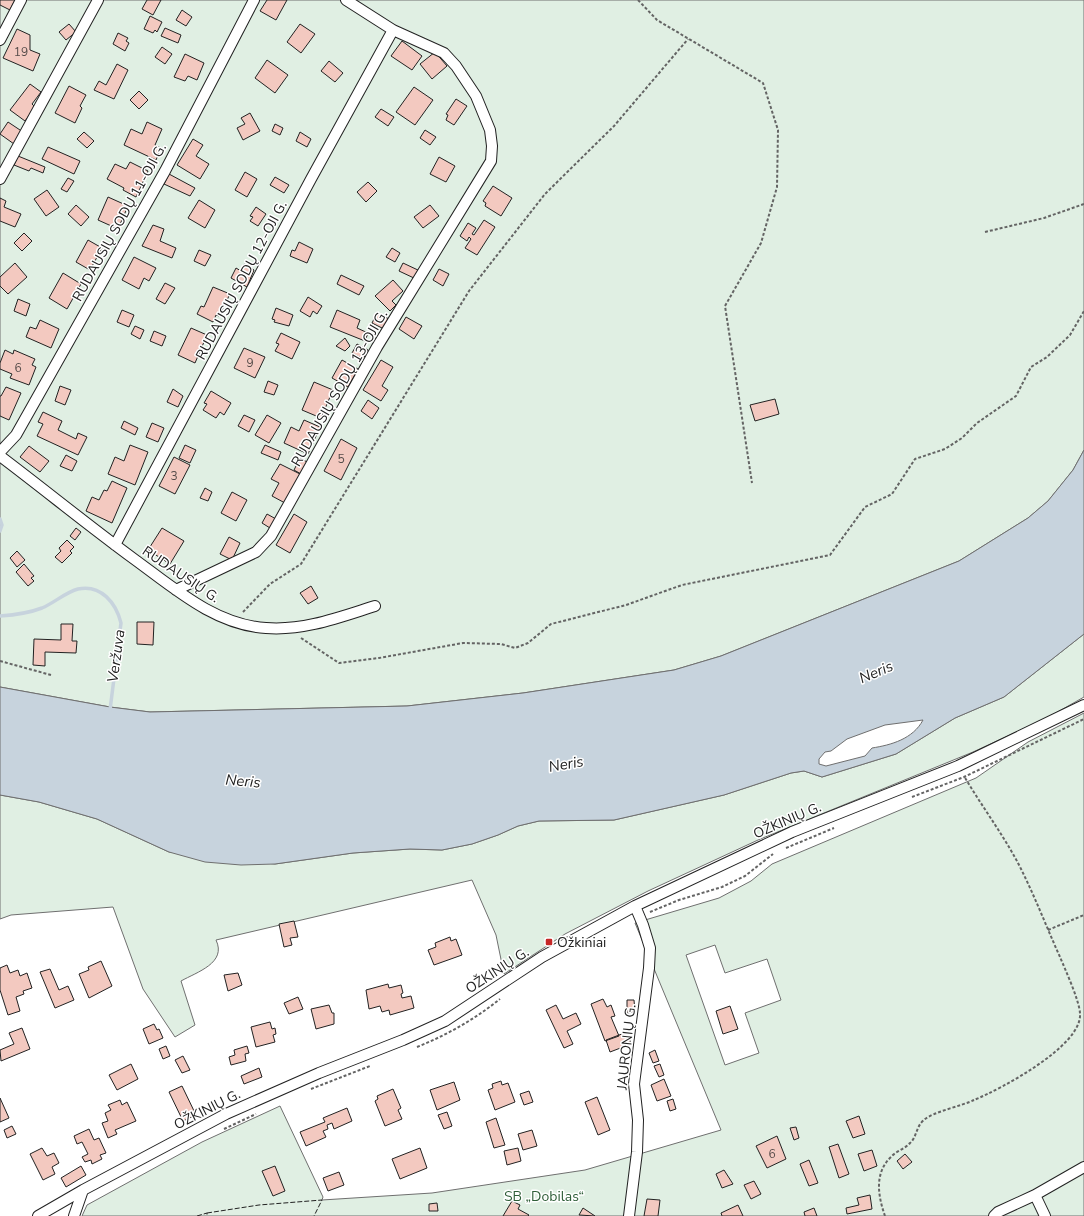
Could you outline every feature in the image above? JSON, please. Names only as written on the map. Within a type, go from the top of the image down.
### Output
[{"type":"street","points":[[0,40],[21,0]]},
{"type":"street","points":[[0,179],[98,0]]},
{"type":"street","name":"RUDAUSIŲ SODŲ 11-OJI G.","points":[[0,452],[16,435],[141,213],[254,0]]},
{"type":"street","points":[[346,0],[393,30]]},
{"type":"street","name":"RUDAUSIŲ SODŲ 13-OJI G.","points":[[176,590],[256,552],[271,536],[378,347],[491,161],[492,146],[490,130],[476,96],[456,66],[444,53],[393,30]]},
{"type":"street","name":"RUDAUSIŲ SODŲ 12-OJI G.","points":[[115,545],[393,30]]},
{"type":"street","name":"RUDAUSIŲ G.","points":[[0,456],[176,590],[207,610],[233,621],[265,628],[286,628],[314,625],[375,606]]},
{"type":"street","name":"OŽKINIŲ G.","points":[[38,1216],[83,1190],[226,1114],[319,1073],[403,1040],[445,1021],[542,957],[635,906],[792,832],[958,766],[1084,705]]},
{"type":"street","name":"JAURONIŲ G.","points":[[629,1216],[637,1152],[638,1120],[634,1084],[649,968],[650,948],[635,906]]},
{"type":"street","points":[[994,1216],[998,1212],[1035,1195],[1084,1167]]},
{"type":"street","points":[[74,1216],[83,1190]]},
{"type":"street","points":[[1035,1195],[1045,1216]]},
{"type":"path","points":[[638,0],[658,20],[763,83],[778,130],[777,186],[761,243],[725,306],[752,484]]},
{"type":"path","points":[[233,621],[270,584],[301,564],[469,292],[545,194],[614,126],[688,38]]},
{"type":"path","points":[[985,232],[1044,218],[1084,204]]},
{"type":"path","points":[[286,628],[339,663],[379,658],[463,643],[501,644],[515,648],[528,643],[551,624],[626,605],[682,585],[830,555],[865,507],[892,494],[915,458],[945,449],[962,438],[977,422],[1016,396],[1031,367],[1047,357],[1070,335],[1084,311]]},
{"type":"path","points":[[0,661],[51,675]]},
{"type":"path","points":[[909,798],[964,777],[1084,719]]},
{"type":"path","points":[[885,1216],[881,1205],[878,1187],[880,1172],[890,1157],[911,1143],[918,1127],[925,1119],[975,1100],[1022,1076],[1055,1052],[1078,1028],[1080,1014],[1067,973],[1018,862],[958,766]]},
{"type":"path","points":[[785,848],[834,828]]},
{"type":"path","points":[[639,917],[679,900],[722,887],[744,876],[765,858],[778,851]]},
{"type":"path","points":[[1048,930],[1084,915]]},
{"type":"path","points":[[415,1047],[452,1031],[486,1011],[502,997]]},
{"type":"path","points":[[310,1090],[373,1064]]},
{"type":"path","points":[[220,1130],[261,1112]]},
{"type":"green space","points":[[0,0],[1084,0],[1084,450],[1073,470],[1048,501],[1028,518],[959,561],[721,656],[674,670],[523,693],[407,706],[150,712],[110,707],[0,687]]},
{"type":"green space","points":[[1084,634],[1084,697],[1047,718],[973,752],[758,840],[648,891],[565,934],[504,974],[496,935],[472,880],[216,940],[218,948],[214,961],[209,966],[181,981],[195,1025],[175,1037],[143,989],[113,907],[11,915],[0,919],[0,795],[39,802],[97,819],[169,852],[275,864],[353,853],[410,849],[442,850],[472,844],[518,826],[539,821],[614,820],[724,795],[791,773],[804,771],[822,777],[896,754],[955,718],[1004,697]]},
{"type":"green space","name":"SB „Dobilas“","points":[[1084,713],[1084,1216],[82,1216],[87,1205],[202,1142],[280,1106],[323,1197],[322,1200],[432,1193],[585,1170],[721,1130],[635,923],[719,898],[751,881],[772,864],[976,778],[1028,742]],"holes":[[[715,945],[725,973],[767,959],[781,1000],[745,1013],[759,1053],[725,1065],[686,955]]]},
{"type":"water","name":"Neris","points":[[1084,450],[1084,634],[1004,697],[955,718],[896,754],[822,777],[804,771],[791,773],[724,795],[614,820],[539,821],[518,826],[472,844],[442,850],[410,849],[353,853],[275,864],[241,865],[205,862],[169,852],[97,819],[39,802],[0,795],[0,687],[110,707],[150,712],[407,706],[523,693],[674,670],[721,656],[959,561],[1028,518],[1048,501],[1073,470]],"holes":[[[923,720],[919,727],[901,740],[872,748],[865,756],[826,766],[819,764],[819,759],[825,752],[831,751],[847,739],[885,725]]]},
{"type":"building","points":[[0,0],[15,0],[10,10],[0,5]]},
{"type":"building","points":[[147,0],[161,0],[153,15],[142,9]]},
{"type":"building","points":[[267,0],[287,0],[276,20],[260,11]]},
{"type":"building","points":[[182,10],[192,17],[186,26],[176,20]]},
{"type":"building","points":[[150,16],[162,22],[157,32],[155,30],[153,33],[144,29]]},
{"type":"building","points":[[69,24],[76,32],[66,40],[59,32]]},
{"type":"building","points":[[300,24],[315,34],[301,53],[287,42]]},
{"type":"building","points":[[165,28],[181,35],[178,43],[161,36]]},
{"type":"building","points":[[17,29],[30,35],[30,50],[40,54],[33,71],[3,58]]},
{"type":"building","points":[[118,33],[128,38],[126,41],[129,43],[125,51],[113,44]]},
{"type":"building","points":[[402,41],[422,56],[412,70],[391,56]]},
{"type":"building","points":[[162,47],[172,54],[165,64],[155,57]]},
{"type":"building","points":[[435,52],[447,66],[432,79],[420,64]]},
{"type":"building","points":[[185,54],[204,63],[197,80],[188,76],[185,81],[174,77]]},
{"type":"building","points":[[267,60],[288,75],[275,93],[255,78]]},
{"type":"building","points":[[329,61],[343,73],[335,82],[321,71]]},
{"type":"building","points":[[117,64],[128,70],[114,99],[94,90],[99,81],[106,85]]},
{"type":"building","points":[[30,84],[41,92],[32,104],[35,107],[25,121],[10,110]]},
{"type":"building","points":[[69,86],[86,95],[80,106],[82,108],[75,123],[55,113]]},
{"type":"building","points":[[414,87],[433,100],[415,125],[396,112]]},
{"type":"building","points":[[139,91],[148,100],[139,109],[130,100]]},
{"type":"building","points":[[456,99],[467,106],[454,125],[446,120],[448,115],[446,114]]},
{"type":"building","points":[[381,109],[394,117],[388,126],[375,117]]},
{"type":"building","points":[[250,113],[260,131],[243,140],[237,128],[245,124],[241,118]]},
{"type":"building","points":[[8,122],[23,132],[14,144],[0,134]]},
{"type":"building","points":[[147,122],[162,129],[155,145],[161,148],[156,160],[124,145],[131,129],[142,134]]},
{"type":"building","points":[[275,124],[283,128],[280,135],[272,131]]},
{"type":"building","points":[[425,130],[436,137],[430,145],[420,138]]},
{"type":"building","points":[[84,132],[94,141],[87,148],[77,139]]},
{"type":"building","points":[[300,132],[311,139],[307,147],[296,141]]},
{"type":"building","points":[[193,139],[203,145],[196,156],[209,164],[200,179],[177,165]]},
{"type":"building","points":[[48,147],[80,161],[74,174],[42,159]]},
{"type":"building","points":[[18,156],[45,167],[43,173],[31,168],[29,171],[14,165]]},
{"type":"building","points":[[439,157],[455,166],[446,182],[430,174]]},
{"type":"building","points":[[130,162],[148,171],[136,197],[123,190],[124,188],[107,179],[115,164],[126,169]]},
{"type":"building","points":[[245,172],[257,179],[247,197],[235,190]]},
{"type":"building","points":[[169,174],[195,188],[190,196],[164,184]]},
{"type":"building","points":[[275,177],[289,185],[284,193],[270,185]]},
{"type":"building","points":[[68,178],[74,181],[67,192],[61,189]]},
{"type":"building","points":[[368,182],[377,191],[366,202],[357,192]]},
{"type":"building","points":[[493,186],[512,198],[501,216],[485,206],[486,203],[483,201]]},
{"type":"building","points":[[47,190],[59,207],[46,216],[34,199]]},
{"type":"building","points":[[108,197],[128,206],[118,229],[98,220]]},
{"type":"building","points":[[0,198],[6,201],[4,207],[21,214],[15,227],[0,221]]},
{"type":"building","points":[[199,200],[215,210],[205,228],[188,218]]},
{"type":"building","points":[[76,205],[89,217],[81,226],[68,214]]},
{"type":"building","points":[[430,205],[439,216],[423,228],[414,217]]},
{"type":"building","points":[[256,207],[266,214],[258,226],[250,221],[253,217],[250,216]]},
{"type":"building","points":[[484,220],[495,227],[477,255],[465,248],[471,239],[469,237],[467,241],[460,236],[468,223],[476,228],[472,234],[474,235]]},
{"type":"building","points":[[153,225],[164,229],[160,241],[176,248],[172,258],[142,246]]},
{"type":"building","points":[[24,233],[32,241],[22,251],[14,243]]},
{"type":"building","points":[[88,240],[102,248],[90,270],[76,262]]},
{"type":"building","points":[[299,242],[313,249],[307,263],[290,256],[292,250],[295,251]]},
{"type":"building","points":[[392,248],[400,253],[395,262],[386,257]]},
{"type":"building","points":[[199,250],[211,255],[205,266],[194,261]]},
{"type":"building","points":[[134,257],[156,268],[149,281],[144,278],[139,289],[122,280]]},
{"type":"building","points":[[15,263],[27,277],[8,294],[0,286],[0,277]]},
{"type":"building","points":[[403,263],[420,271],[416,279],[399,271]]},
{"type":"building","points":[[244,264],[254,270],[247,287],[231,278],[236,268],[241,271]]},
{"type":"building","points":[[439,269],[449,274],[443,286],[433,280]]},
{"type":"building","points":[[63,273],[81,284],[67,309],[49,298]]},
{"type":"building","points":[[341,275],[364,286],[359,295],[337,284]]},
{"type":"building","points":[[393,280],[403,291],[392,301],[396,305],[390,311],[375,296]]},
{"type":"building","points":[[165,283],[175,288],[165,304],[156,299]]},
{"type":"building","points":[[213,287],[230,294],[219,316],[216,315],[213,322],[197,314],[201,306],[204,307]]},
{"type":"building","points":[[308,297],[322,306],[317,314],[313,311],[310,317],[300,311]]},
{"type":"building","points":[[18,299],[30,304],[26,316],[14,311]]},
{"type":"building","points":[[276,308],[293,315],[289,326],[274,322],[275,320],[272,319]]},
{"type":"building","points":[[122,310],[134,315],[129,327],[117,322]]},
{"type":"building","points":[[337,310],[360,320],[357,328],[368,333],[365,341],[330,327]]},
{"type":"building","points":[[377,313],[389,319],[384,329],[372,323]]},
{"type":"building","points":[[406,317],[422,326],[414,339],[399,329]]},
{"type":"building","points":[[40,320],[59,329],[51,348],[26,337],[30,327],[36,329]]},
{"type":"building","points":[[135,326],[144,330],[140,339],[131,334]]},
{"type":"building","points":[[191,328],[207,335],[195,363],[178,355]]},
{"type":"building","points":[[154,331],[166,336],[162,346],[150,341]]},
{"type":"building","points":[[281,333],[300,342],[292,359],[275,351],[279,344],[276,343]]},
{"type":"building","points":[[345,338],[350,346],[345,351],[336,346]]},
{"type":"building","points":[[357,344],[368,350],[363,359],[352,353]]},
{"type":"building","points":[[244,348],[265,357],[255,378],[234,368]]},
{"type":"building","points":[[5,350],[13,354],[14,350],[35,359],[32,365],[36,367],[29,385],[10,378],[12,374],[0,369],[0,363]]},
{"type":"building","points":[[342,360],[358,369],[348,387],[332,378]]},
{"type":"building","points":[[381,360],[393,367],[382,386],[388,390],[381,401],[363,390]]},
{"type":"building","points":[[268,381],[278,385],[274,395],[264,392]]},
{"type":"building","points":[[314,382],[333,390],[321,418],[302,410]]},
{"type":"building","points":[[60,386],[71,390],[65,405],[55,401]]},
{"type":"building","points":[[6,387],[21,393],[9,420],[0,416],[0,396]]},
{"type":"building","points":[[173,389],[183,396],[178,407],[167,402]]},
{"type":"building","points":[[211,391],[231,403],[224,415],[220,412],[216,418],[203,410],[207,404],[204,403]]},
{"type":"building","points":[[775,399],[779,414],[755,421],[750,405]]},
{"type":"building","points":[[368,400],[379,408],[372,419],[361,411]]},
{"type":"building","points":[[43,412],[62,421],[58,430],[76,439],[78,433],[87,437],[78,455],[37,436],[43,424],[38,422]]},
{"type":"building","points":[[244,415],[255,420],[249,432],[238,426]]},
{"type":"building","points":[[267,415],[281,423],[269,443],[255,435]]},
{"type":"building","points":[[304,420],[320,427],[308,454],[284,443],[291,427],[299,431]]},
{"type":"building","points":[[124,421],[138,428],[135,435],[121,428]]},
{"type":"building","points":[[152,423],[164,428],[158,442],[146,437]]},
{"type":"building","points":[[341,439],[357,448],[341,480],[324,471]]},
{"type":"building","points":[[130,445],[148,452],[135,485],[108,474],[115,457],[124,461]]},
{"type":"building","points":[[185,445],[196,450],[190,463],[179,458]]},
{"type":"building","points":[[265,445],[281,452],[278,460],[261,453]]},
{"type":"building","points":[[29,446],[49,461],[40,472],[20,457]]},
{"type":"building","points":[[66,455],[77,461],[72,471],[60,466]]},
{"type":"building","points":[[174,457],[190,465],[175,494],[159,486]]},
{"type":"building","points":[[300,458],[307,462],[301,474],[294,470]]},
{"type":"building","points":[[280,464],[300,474],[285,503],[272,496],[279,483],[271,479]]},
{"type":"building","points":[[112,481],[127,488],[112,523],[86,511],[92,497],[99,500],[104,490],[107,491]]},
{"type":"building","points":[[205,488],[212,492],[208,501],[200,498]]},
{"type":"building","points":[[232,492],[247,500],[236,521],[221,513]]},
{"type":"building","points":[[267,514],[276,519],[270,528],[262,523]]},
{"type":"building","points":[[294,514],[307,522],[290,553],[276,545]]},
{"type":"building","points":[[76,528],[81,532],[75,540],[70,536]]},
{"type":"building","points":[[162,528],[184,541],[170,564],[148,550]]},
{"type":"building","points":[[229,537],[240,543],[232,560],[220,554]]},
{"type":"building","points":[[67,540],[74,547],[70,551],[72,553],[62,563],[55,557],[61,551],[59,548]]},
{"type":"building","points":[[17,551],[25,560],[17,567],[10,558]]},
{"type":"building","points":[[24,564],[34,576],[31,578],[34,581],[28,586],[16,572]]},
{"type":"building","points":[[311,586],[318,598],[308,604],[300,593]]},
{"type":"building","points":[[137,622],[154,622],[153,645],[137,644]]},
{"type":"building","points":[[61,624],[73,624],[72,641],[77,641],[76,653],[45,652],[45,666],[33,665],[34,639],[61,640]]},
{"type":"building","points":[[294,921],[298,937],[290,938],[292,945],[284,947],[279,924]]},
{"type":"building","points":[[450,937],[451,941],[456,939],[462,955],[434,965],[428,950],[436,947],[435,943]]},
{"type":"building","points":[[101,961],[112,986],[89,998],[79,974],[89,970],[88,967]]},
{"type":"building","points":[[7,965],[10,973],[18,970],[20,976],[27,973],[32,988],[23,991],[24,994],[16,997],[20,1011],[8,1015],[0,990],[0,968]]},
{"type":"building","points":[[50,969],[59,990],[68,986],[74,1000],[55,1008],[40,972]]},
{"type":"building","points":[[238,973],[242,985],[228,991],[224,975]]},
{"type":"building","points":[[388,984],[389,988],[401,985],[403,993],[401,994],[402,998],[411,996],[414,1008],[390,1015],[389,1010],[382,1012],[380,1006],[369,1009],[366,990]]},
{"type":"building","points":[[298,997],[303,1009],[289,1014],[284,1003]]},
{"type":"building","points":[[603,999],[607,1007],[611,1005],[615,1016],[611,1017],[619,1036],[605,1041],[591,1004]]},
{"type":"building","points":[[627,1000],[634,1000],[635,1012],[627,1013]]},
{"type":"building","points":[[329,1005],[332,1013],[334,1013],[334,1024],[316,1029],[311,1009]]},
{"type":"building","points":[[556,1005],[563,1019],[576,1013],[581,1024],[567,1031],[573,1044],[564,1048],[546,1010]]},
{"type":"building","points":[[730,1006],[738,1029],[723,1034],[716,1011]]},
{"type":"building","points":[[270,1022],[272,1029],[275,1028],[276,1034],[273,1035],[275,1042],[256,1047],[251,1027]]},
{"type":"building","points":[[154,1024],[157,1030],[159,1029],[163,1038],[149,1044],[143,1029]]},
{"type":"building","points":[[22,1028],[30,1049],[1,1061],[0,1050],[14,1044],[9,1033]]},
{"type":"building","points":[[627,1032],[631,1044],[610,1052],[606,1040]]},
{"type":"building","points":[[166,1046],[170,1056],[163,1059],[159,1049]]},
{"type":"building","points":[[247,1046],[249,1053],[245,1054],[246,1061],[231,1065],[229,1057],[235,1055],[234,1050]]},
{"type":"building","points":[[655,1050],[659,1061],[653,1063],[649,1053]]},
{"type":"building","points":[[183,1056],[190,1070],[182,1073],[175,1060]]},
{"type":"building","points":[[131,1064],[138,1079],[117,1090],[109,1075]]},
{"type":"building","points":[[660,1064],[664,1075],[659,1077],[654,1066]]},
{"type":"building","points":[[259,1068],[262,1077],[244,1084],[241,1076]]},
{"type":"building","points":[[664,1079],[671,1096],[657,1101],[651,1085]]},
{"type":"building","points":[[501,1081],[502,1085],[508,1083],[515,1102],[495,1110],[488,1090],[493,1088],[492,1084]]},
{"type":"building","points":[[454,1082],[460,1100],[437,1110],[430,1090]]},
{"type":"building","points":[[182,1086],[196,1115],[183,1121],[169,1092]]},
{"type":"building","points":[[393,1089],[401,1108],[398,1110],[402,1119],[385,1126],[375,1101],[378,1099],[377,1096]]},
{"type":"building","points":[[529,1091],[533,1102],[524,1105],[520,1094]]},
{"type":"building","points":[[597,1097],[610,1130],[598,1135],[585,1102]]},
{"type":"building","points":[[0,1098],[9,1118],[0,1122]]},
{"type":"building","points":[[673,1099],[676,1109],[670,1111],[667,1101]]},
{"type":"building","points":[[120,1100],[122,1105],[127,1102],[136,1121],[115,1130],[117,1134],[108,1138],[102,1123],[108,1121],[105,1113],[111,1110],[108,1105]]},
{"type":"building","points":[[347,1108],[352,1121],[334,1129],[332,1123],[327,1125],[328,1129],[323,1131],[326,1137],[306,1146],[300,1132],[325,1122],[323,1118]]},
{"type":"building","points":[[447,1112],[452,1126],[444,1129],[438,1115]]},
{"type":"building","points":[[859,1116],[865,1134],[853,1138],[846,1121]]},
{"type":"building","points":[[496,1118],[505,1145],[494,1148],[486,1122]]},
{"type":"building","points":[[12,1126],[16,1134],[7,1138],[4,1130]]},
{"type":"building","points":[[796,1127],[799,1138],[794,1140],[790,1128]]},
{"type":"building","points":[[89,1129],[94,1140],[99,1138],[106,1153],[100,1155],[102,1159],[92,1164],[91,1160],[85,1162],[82,1157],[88,1154],[82,1142],[77,1144],[74,1136]]},
{"type":"building","points":[[532,1130],[537,1146],[523,1150],[518,1134]]},
{"type":"building","points":[[777,1136],[786,1159],[767,1168],[756,1146]]},
{"type":"building","points":[[838,1144],[849,1174],[839,1178],[829,1147]]},
{"type":"building","points":[[42,1148],[47,1156],[54,1153],[59,1163],[52,1167],[55,1174],[43,1180],[30,1154]]},
{"type":"building","points":[[420,1148],[427,1168],[400,1179],[392,1159]]},
{"type":"building","points":[[518,1148],[521,1161],[507,1165],[504,1151]]},
{"type":"building","points":[[872,1150],[877,1166],[864,1171],[858,1154]]},
{"type":"building","points":[[905,1154],[912,1162],[903,1169],[897,1161]]},
{"type":"building","points":[[809,1160],[818,1183],[809,1186],[800,1164]]},
{"type":"building","points":[[81,1166],[86,1175],[66,1187],[61,1178]]},
{"type":"building","points":[[275,1166],[285,1191],[273,1196],[262,1171]]},
{"type":"building","points":[[724,1170],[733,1184],[722,1188],[716,1174]]},
{"type":"building","points":[[339,1172],[344,1185],[328,1191],[323,1178]]},
{"type":"building","points":[[754,1181],[761,1194],[751,1199],[744,1185]]},
{"type":"building","points":[[870,1195],[872,1209],[847,1214],[846,1208],[859,1205],[857,1198]]},
{"type":"building","points":[[647,1199],[660,1200],[658,1216],[644,1216]]},
{"type":"building","points":[[512,1201],[520,1205],[518,1209],[529,1215],[503,1216]]},
{"type":"building","points":[[437,1203],[438,1211],[429,1211],[429,1204]]},
{"type":"building","points":[[738,1205],[743,1216],[722,1216],[721,1213]]},
{"type":"building","points":[[583,1208],[595,1216],[579,1215]]},
{"type":"building","points":[[814,1208],[817,1216],[805,1216],[804,1212]]},
{"type":"waterway","name":"Veržuva","points":[[0,519],[2,525],[0,531]]},
{"type":"waterway","name":"Veržuva","points":[[0,616],[21,614],[37,610],[78,589],[94,589],[106,597],[111,602],[119,616],[121,623],[110,710]]},
{"type":"fence","points":[[207,1213],[259,1205],[322,1200],[314,1216]]},
{"type":"fence","points":[[197,1216],[207,1213],[207,1216]]},
{"type":"place","name":"Ožkiniai","points":[[549,942]]}]
